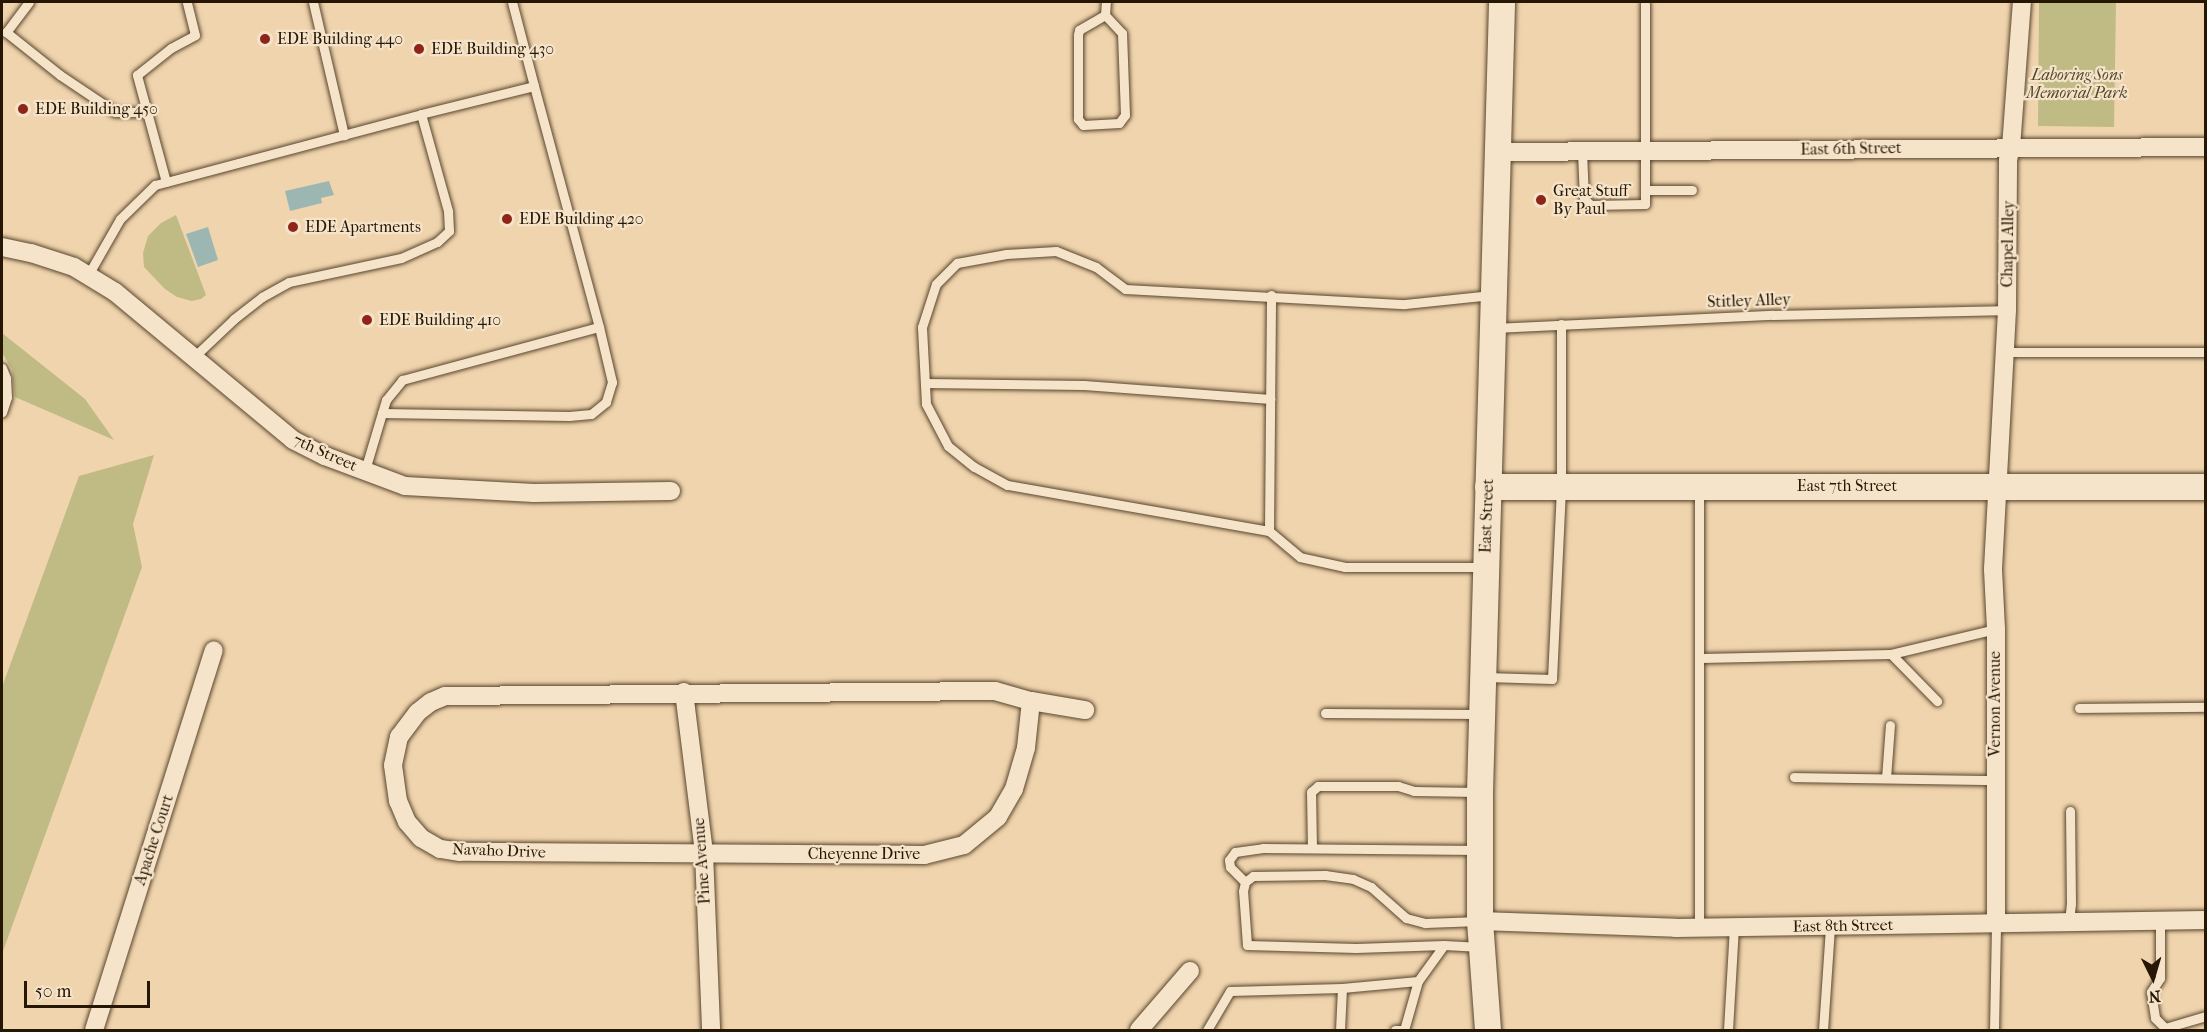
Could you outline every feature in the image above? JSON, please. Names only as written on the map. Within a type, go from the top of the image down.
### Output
[{"type":"main road","name":"East Street","points":[[1488,1030],[1480,921],[1480,792],[1492,295],[1502,2]]},
{"type":"main road","name":"East 7th Street","points":[[1488,487],[2205,487]]},
{"type":"street","name":"Chapel Alley","points":[[1998,486],[2007,310],[2008,165],[2022,2]]},
{"type":"street","name":"East 6th Street","points":[[1497,152],[2205,147]]},
{"type":"street","name":"7th Street","points":[[2,247],[31,253],[74,267],[88,275],[115,292],[293,440],[325,456],[405,486],[534,493],[672,490]]},
{"type":"street","name":"Vernon Avenue","points":[[1996,923],[1996,629],[1993,570],[1998,486]]},
{"type":"street","name":"Apache Court","points":[[94,1030],[214,650]]},
{"type":"street","points":[[684,692],[995,691],[1031,701],[1084,710]]},
{"type":"street","name":"Navaho Drive","points":[[684,692],[445,696],[418,712],[399,737],[393,765],[398,801],[407,822],[421,838],[440,849],[460,852],[704,854]]},
{"type":"street","name":"Pine Avenue","points":[[684,692],[704,854],[711,1030]]},
{"type":"street","name":"Cheyenne Drive","points":[[704,854],[924,855],[964,845],[998,817],[1014,789],[1026,748],[1031,701]]},
{"type":"street","name":"East 8th Street","points":[[1480,921],[1699,928],[2205,920]]},
{"type":"street","points":[[1139,1030],[1190,971]]},
{"type":"lane","points":[[29,2],[6,32],[60,75],[115,112],[147,112]]},
{"type":"lane","points":[[166,182],[137,75],[171,48],[195,35],[187,2]]},
{"type":"lane","points":[[313,2],[344,135]]},
{"type":"lane","points":[[382,413],[569,416],[591,414],[606,402],[612,382],[512,2]]},
{"type":"lane","points":[[1105,15],[1079,30],[1078,35],[1078,119],[1083,125],[1119,123],[1125,115],[1122,33],[1105,15],[1106,2]]},
{"type":"lane","points":[[1582,151],[1584,199],[1591,205],[1645,204],[1645,4]]},
{"type":"lane","points":[[88,275],[120,219],[155,185],[534,86]]},
{"type":"lane","points":[[194,357],[234,319],[262,297],[288,282],[401,258],[437,242],[449,231],[448,211],[421,114]]},
{"type":"lane","points":[[1645,190],[1692,190]]},
{"type":"lane","points":[[1485,567],[1345,567],[1300,557],[1269,531],[1007,485],[974,467],[948,446],[926,404],[922,327],[936,284],[957,263],[1006,254],[1056,251],[1096,267],[1125,289],[1271,295],[1405,304],[1492,295]]},
{"type":"lane","points":[[1269,531],[1271,295]]},
{"type":"lane","name":"Stitley Alley","points":[[1492,328],[1773,315],[2007,310]]},
{"type":"lane","points":[[1483,677],[1552,679],[1561,487],[1561,324]]},
{"type":"lane","points":[[365,470],[386,400],[402,380],[599,327]]},
{"type":"lane","points":[[2004,352],[2205,352]]},
{"type":"lane","points":[[2,368],[6,378],[7,397],[2,412]]},
{"type":"lane","points":[[925,384],[1084,385],[1270,399]]},
{"type":"lane","points":[[1699,487],[1698,582],[1701,658],[1699,928]]},
{"type":"lane","points":[[1701,658],[1891,654],[1996,629]]},
{"type":"lane","points":[[1891,654],[1937,701]]},
{"type":"lane","points":[[2079,708],[2205,707]]},
{"type":"lane","points":[[1325,712],[1482,714]]},
{"type":"lane","points":[[1886,778],[1890,725]]},
{"type":"lane","points":[[1794,777],[1995,780]]},
{"type":"lane","points":[[1312,848],[1311,792],[1318,786],[1398,786],[1414,791],[1480,792]]},
{"type":"lane","points":[[2069,922],[2071,904],[2070,812]]},
{"type":"lane","points":[[1245,882],[1230,867],[1229,860],[1235,852],[1263,848],[1480,850]]},
{"type":"lane","points":[[1480,921],[1425,923],[1407,918],[1371,887],[1353,879],[1325,875],[1253,876],[1245,882],[1243,891],[1247,945],[1356,948],[1444,945],[1481,947]]},
{"type":"lane","points":[[2160,921],[2160,978],[2151,992],[2156,1018],[2165,1028],[2205,1016]]},
{"type":"lane","points":[[1994,1030],[1996,923]]},
{"type":"lane","points":[[1823,1030],[1830,926]]},
{"type":"lane","points":[[1728,1030],[1734,927]]},
{"type":"lane","points":[[1395,1030],[1404,1030],[1418,981],[1444,945]]},
{"type":"lane","points":[[1207,1030],[1230,991],[1342,988],[1418,981]]},
{"type":"lane","points":[[1340,1030],[1342,988]]},
{"type":"green space","name":"Laboring Sons Memorial Park","points":[[2039,2],[2116,2],[2114,127],[2038,126]]},
{"type":"green space","points":[[176,215],[206,295],[201,299],[192,301],[177,297],[165,289],[144,267],[143,253],[148,236],[161,223]]},
{"type":"green space","points":[[2,333],[85,399],[114,440],[15,397],[12,369],[2,353]]},
{"type":"green space","points":[[154,455],[133,524],[142,567],[2,954],[2,687],[79,476]]},
{"type":"water","points":[[329,181],[334,195],[321,198],[322,203],[290,211],[285,191]]},
{"type":"water","points":[[208,227],[218,260],[198,267],[186,234]]},
{"type":"place","name":"EDE Building 440","points":[[265,39]]},
{"type":"place","name":"EDE Building 430","points":[[419,49]]},
{"type":"place","name":"EDE Building 450","points":[[23,109]]},
{"type":"place","name":"Great Stuff By Paul","points":[[1541,200]]},
{"type":"place","name":"EDE Building 420","points":[[507,219]]},
{"type":"place","name":"EDE Apartments","points":[[293,227]]},
{"type":"place","name":"EDE Building 410","points":[[367,320]]}]
